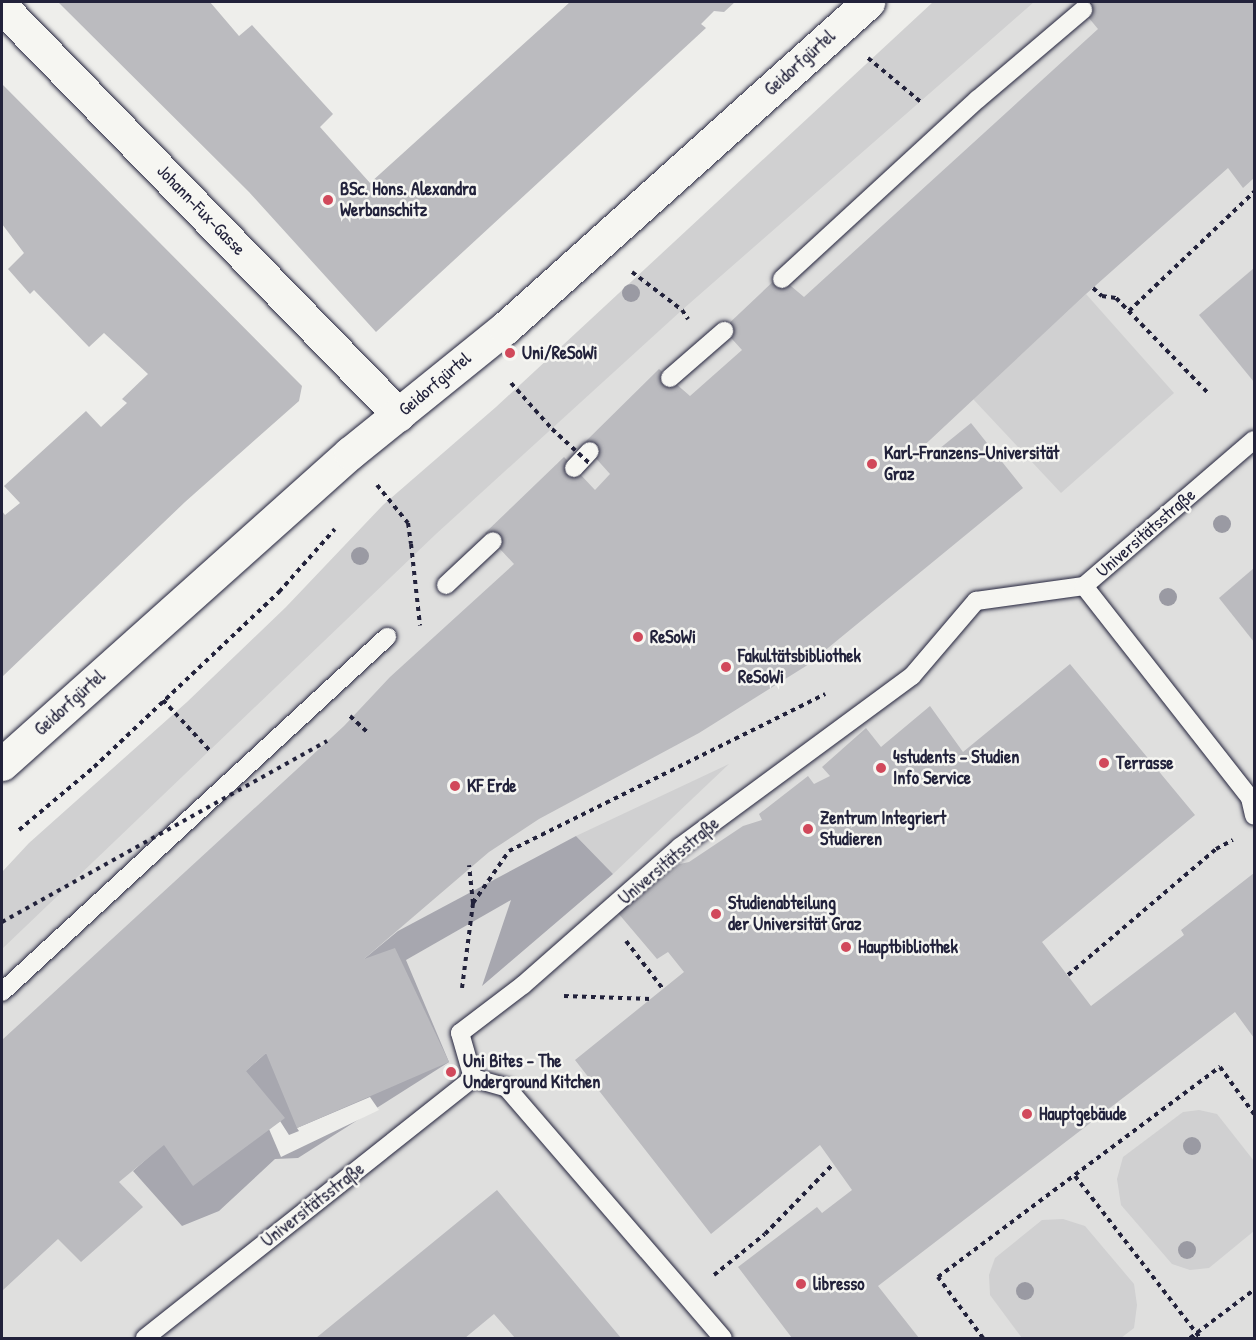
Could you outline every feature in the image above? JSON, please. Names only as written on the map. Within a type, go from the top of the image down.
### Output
[{"type":"street","name":"Geidorfgürtel","points":[[2,764],[350,453],[505,328],[868,2]]},
{"type":"street","name":"Johann-Fux-Gasse","points":[[2,7],[399,415]]},
{"type":"lane","points":[[782,279],[978,99],[1083,10]]},
{"type":"lane","points":[[670,378],[724,331]]},
{"type":"lane","name":"Universitätsstraße","points":[[459,1034],[512,995],[680,847],[912,676],[976,601],[1084,586],[1254,440]]},
{"type":"lane","points":[[446,585],[493,541]]},
{"type":"lane","points":[[1084,586],[1250,798],[1254,816]]},
{"type":"lane","points":[[2,992],[387,637]]},
{"type":"lane","points":[[459,1034],[473,1078],[507,1088],[723,1338]]},
{"type":"lane","name":"Universitätsstraße","points":[[145,1338],[473,1078]]},
{"type":"path","points":[[865,55],[921,102]]},
{"type":"path","points":[[1129,311],[1254,192]]},
{"type":"path","points":[[632,272],[682,310]]},
{"type":"path","points":[[1093,288],[1102,296],[1116,298],[1208,393]]},
{"type":"path","points":[[511,382],[584,461]]},
{"type":"path","points":[[375,483],[408,523],[420,626]]},
{"type":"path","points":[[19,830],[94,766],[279,592],[335,529]]},
{"type":"path","points":[[473,903],[509,851],[835,689]]},
{"type":"path","points":[[163,700],[210,750]]},
{"type":"path","points":[[2,922],[327,741]]},
{"type":"path","points":[[1068,975],[1216,849]]},
{"type":"path","points":[[459,1034],[473,903],[469,865]]},
{"type":"path","points":[[623,938],[663,989]]},
{"type":"path","points":[[512,995],[651,999]]},
{"type":"path","points":[[983,1338],[938,1277],[1220,1067],[1254,1114]]},
{"type":"path","points":[[738,1256],[833,1164]]},
{"type":"path","points":[[1075,1176],[1200,1338]]},
{"type":"path","points":[[1190,1338],[1254,1290]]},
{"type":"shaded area","points":[[933,2],[1034,2],[682,310],[436,534],[2,949],[2,872],[29,843],[187,702],[286,607],[383,505],[496,407]]},
{"type":"shaded area","name":"Karl-Franzens-Universität Graz","points":[[978,2],[1254,2],[1254,1338],[2,1338],[2,926]]},
{"type":"shaded area","points":[[1086,294],[1174,393],[1061,493],[973,399]]},
{"type":"shaded area","points":[[729,764],[613,874],[576,836]]},
{"type":"shaded area","points":[[576,836],[613,874],[482,986],[511,900],[406,960],[449,1062],[298,1158],[275,1159],[219,1211],[182,1226],[133,1171],[266,1053],[312,1093],[364,959],[398,931]]},
{"type":"shaded area","points":[[1199,1110],[1217,1114],[1254,1161],[1254,1231],[1209,1268],[1190,1270],[1172,1264],[1121,1205],[1117,1179],[1123,1157],[1183,1112]]},
{"type":"shaded area","points":[[1063,1219],[1085,1226],[1134,1284],[1137,1305],[1134,1328],[1121,1338],[1022,1338],[990,1295],[989,1275],[995,1258],[1042,1220]]},
{"type":"pier","points":[[370,1097],[379,1110],[281,1157],[269,1129],[280,1121],[289,1135],[299,1131],[297,1128]]},
{"type":"building","points":[[58,2],[210,2],[239,36],[252,25],[333,114],[320,127],[370,183],[570,2],[735,2],[724,12],[714,11],[701,24],[706,28],[376,332],[249,192]]},
{"type":"building","name":"ReSoWi","points":[[1084,2],[1254,2],[1254,178],[1243,188],[1228,168],[1086,294],[915,454],[923,462],[971,423],[1023,488],[806,666],[699,733],[539,819],[489,852],[364,959],[395,948],[449,1062],[297,1128],[266,1053],[246,1071],[285,1118],[193,1186],[164,1145],[119,1182],[143,1207],[81,1262],[58,1239],[2,1291],[2,1040],[344,726],[390,677],[514,564],[485,533],[564,457],[595,490],[610,474],[583,444],[659,369],[690,396],[742,350],[723,329],[779,276],[804,297],[1098,29],[1079,6]]},
{"type":"building","points":[[2,84],[302,386],[299,401],[185,502],[2,677],[2,511],[5,515],[20,503],[4,486],[86,411],[101,427],[127,403],[122,399],[148,374],[104,333],[89,347],[34,290],[30,294],[8,269],[24,253],[2,224]]},
{"type":"building","points":[[1254,268],[1254,382],[1199,315]]},
{"type":"building","points":[[1254,568],[1254,642],[1219,598]]},
{"type":"building","name":"Hauptbibliothek","points":[[1070,664],[1195,815],[1042,942],[1091,1006],[1184,935],[1181,930],[1254,873],[1254,1038],[1235,1012],[878,1286],[919,1338],[792,1338],[738,1267],[817,1207],[822,1213],[852,1190],[820,1145],[711,1234],[575,1060],[684,972],[668,952],[657,959],[618,913],[659,878],[661,868],[689,862],[743,826],[762,820],[759,814],[808,776],[814,784],[830,776],[822,767],[866,728],[881,747],[930,706],[963,752]]},
{"type":"building","points":[[497,1190],[621,1338],[515,1338],[494,1314],[465,1338],[316,1338]]},
{"type":"place","name":"BSc. Hons. Alexandra Werbanschitz","points":[[328,200]]},
{"type":"place","name":"Uni/ReSoWi","points":[[510,353]]},
{"type":"place","name":"Karl-Franzens-Universität Graz","points":[[872,464]]},
{"type":"place","name":"ReSoWi","points":[[638,637]]},
{"type":"place","name":"Fakultätsbibliothek ReSoWi","points":[[726,667]]},
{"type":"place","name":"Terrasse","points":[[1104,763]]},
{"type":"place","name":"4students – Studien Info Service","points":[[881,768]]},
{"type":"place","name":"KF Erde","points":[[455,786]]},
{"type":"place","name":"Zentrum Integriert Studieren","points":[[808,829]]},
{"type":"place","name":"Studienabteilung der Universität Graz","points":[[716,914]]},
{"type":"place","name":"Hauptbibliothek","points":[[846,947]]},
{"type":"place","name":"Uni Bites - The Underground Kitchen","points":[[451,1072]]},
{"type":"place","name":"Hauptgebäude","points":[[1027,1114]]},
{"type":"place","name":"libresso","points":[[801,1284]]}]
